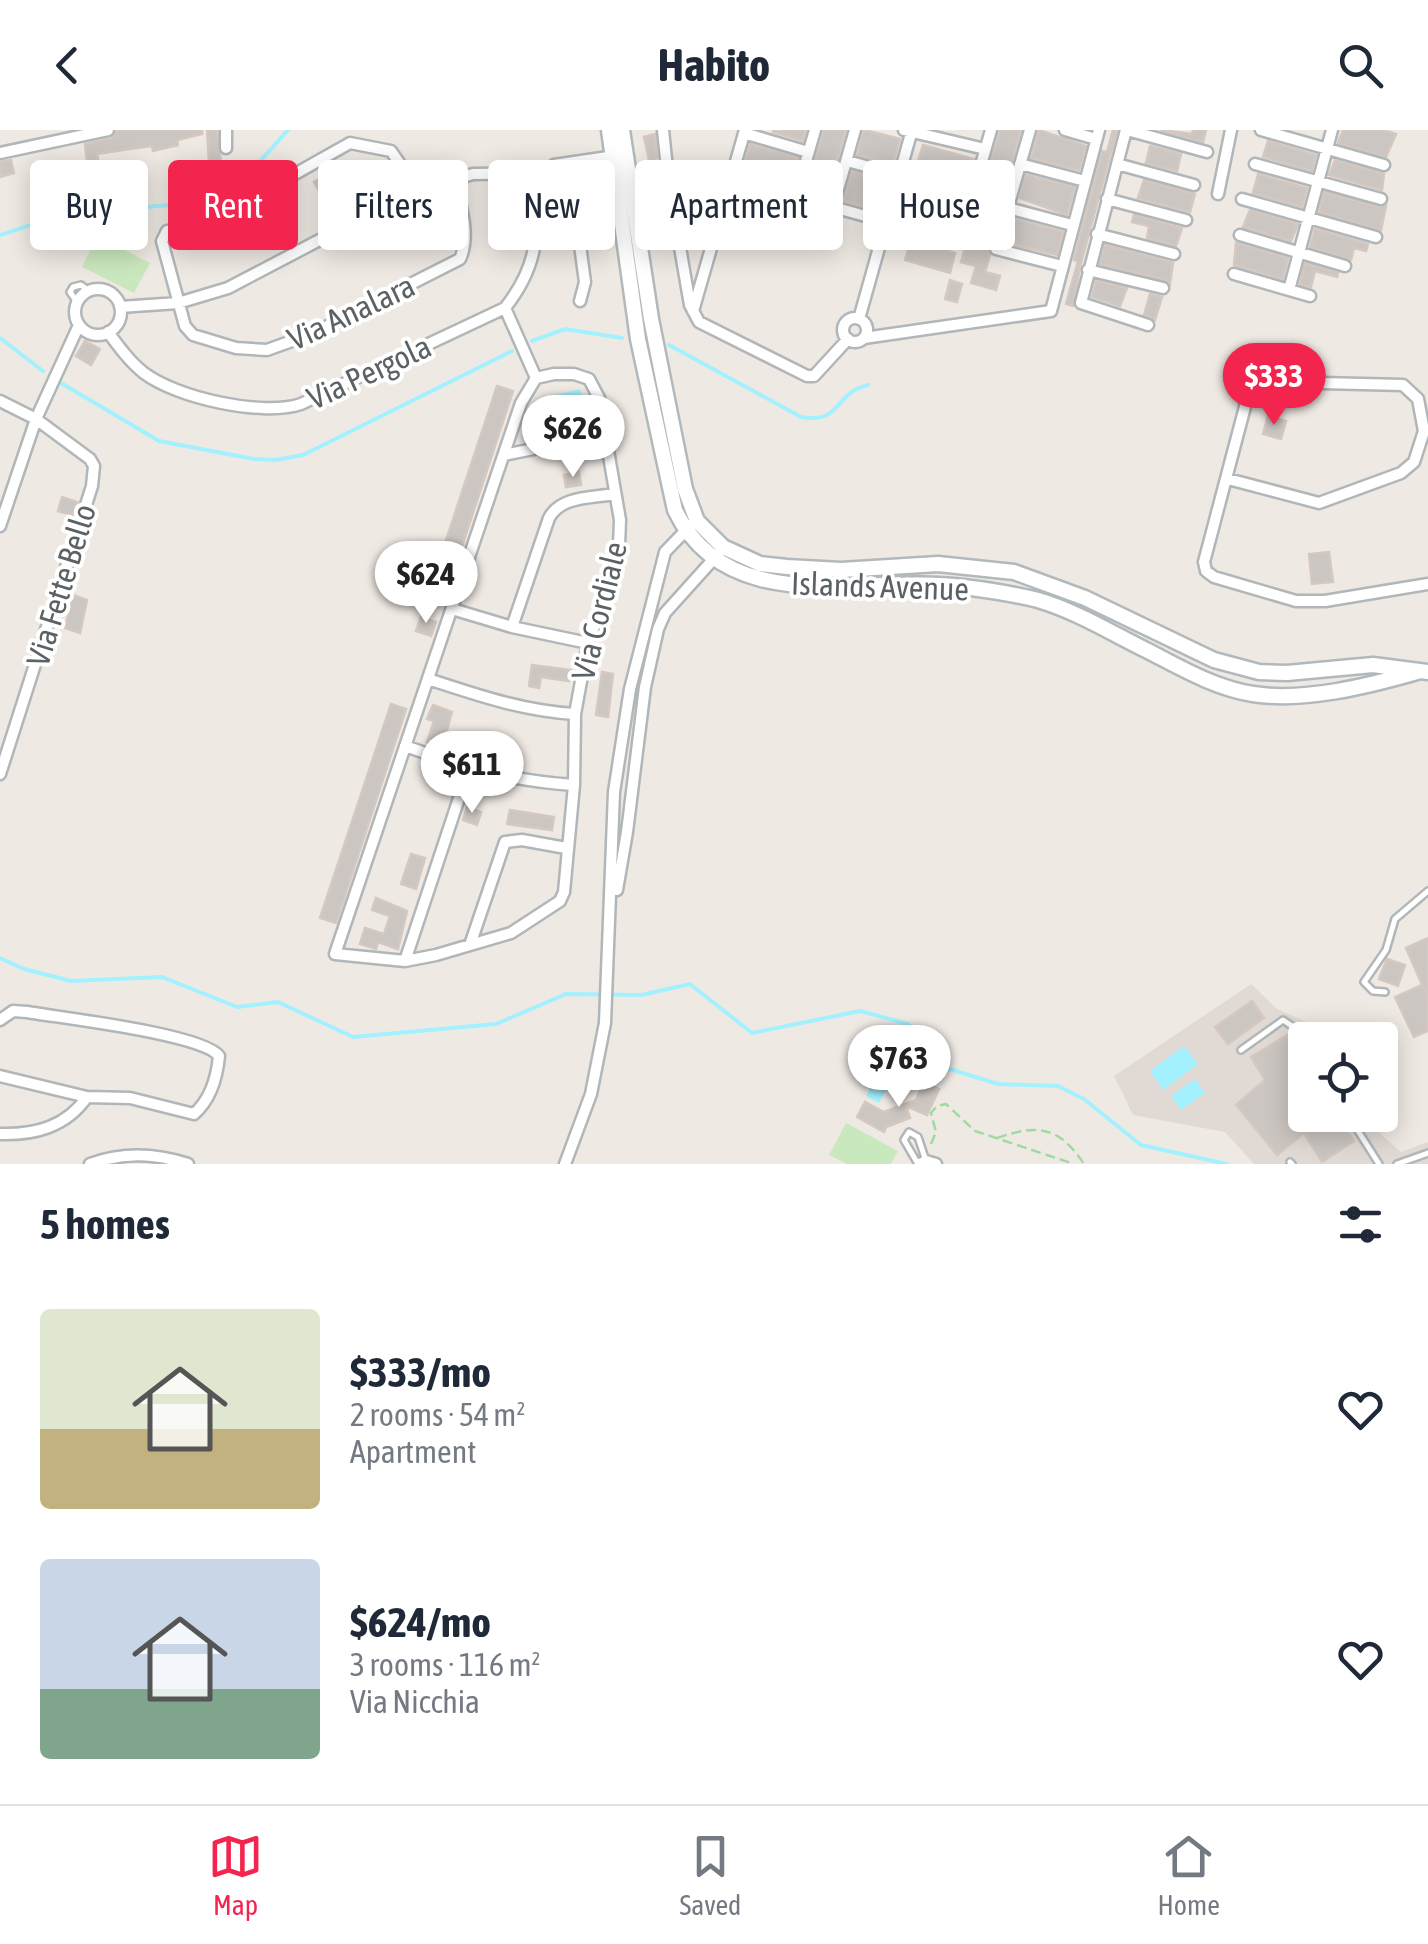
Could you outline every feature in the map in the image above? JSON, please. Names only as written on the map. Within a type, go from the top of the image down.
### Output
[{"type":"street","points":[[0,153],[52,136],[108,130]]},
{"type":"street","points":[[226,130],[226,148]]},
{"type":"street","name":"Islands Avenue","points":[[609,130],[622,172],[638,339],[675,510],[719,553],[759,579],[787,584],[848,587],[932,583],[1041,601],[1202,678],[1256,695],[1353,690],[1422,672]]},
{"type":"street","name":"Islands Avenue","points":[[619,156],[622,130]]},
{"type":"street","points":[[663,130],[666,160]]},
{"type":"street","points":[[806,160],[815,130]]},
{"type":"street","points":[[856,130],[833,207],[863,215]]},
{"type":"street","points":[[982,160],[991,130]]},
{"type":"street","points":[[1015,182],[1030,130]]},
{"type":"street","points":[[860,319],[846,322],[844,331],[848,339],[859,342],[864,338],[1051,311],[1098,134],[1065,130]]},
{"type":"street","points":[[1148,324],[1082,305],[1081,300],[1127,130],[1207,152]]},
{"type":"street","points":[[1218,194],[1230,130]]},
{"type":"street","points":[[1261,130],[1384,165]]},
{"type":"street","points":[[1288,290],[1332,130]]},
{"type":"street","points":[[903,160],[909,131],[985,150]]},
{"type":"street","points":[[736,160],[744,132],[808,152]]},
{"type":"street","points":[[320,160],[350,143],[390,151],[397,160]]},
{"type":"street","points":[[593,160],[619,156]]},
{"type":"street","points":[[178,303],[162,241],[168,231],[224,214],[318,161]]},
{"type":"street","points":[[846,161],[863,166]]},
{"type":"street","points":[[1020,164],[1085,181]]},
{"type":"street","points":[[1117,164],[1194,185]]},
{"type":"street","points":[[1254,164],[1381,199]]},
{"type":"street","points":[[615,173],[622,172]]},
{"type":"street","points":[[1107,199],[1186,220]]},
{"type":"street","points":[[1242,199],[1376,237]]},
{"type":"street","points":[[1015,210],[1072,225]]},
{"type":"street","points":[[1097,234],[1174,254]]},
{"type":"street","points":[[1240,235],[1345,266]]},
{"type":"street","points":[[120,307],[178,303],[228,288],[318,241]]},
{"type":"street","name":"Via Analara","points":[[178,303],[185,326],[192,334],[236,348],[267,350],[314,333],[460,260],[464,250]]},
{"type":"street","points":[[534,250],[530,272],[505,308],[536,378],[522,403],[405,746],[522,782],[574,785]]},
{"type":"street","points":[[579,250],[585,282],[580,301]]},
{"type":"street","points":[[681,250],[693,312],[699,322],[807,376],[814,376],[848,339]]},
{"type":"street","points":[[693,312],[711,250]]},
{"type":"street","points":[[860,319],[878,250]]},
{"type":"street","points":[[1000,250],[1062,266]]},
{"type":"street","points":[[1088,270],[1163,288]]},
{"type":"street","points":[[1234,274],[1310,296]]},
{"type":"street","points":[[89,291],[108,292],[120,307],[118,321],[108,332],[89,333],[79,325],[75,314],[78,302],[89,291]]},
{"type":"street","name":"Via Pergola","points":[[108,332],[144,372],[176,390],[264,410],[286,409],[505,308]]},
{"type":"street","points":[[860,319],[867,327],[864,338]]},
{"type":"street","points":[[0,526],[36,419],[79,325]]},
{"type":"street","name":"Via Cordiale","points":[[405,746],[334,954],[404,961],[511,933],[560,900],[566,881],[574,785],[575,714],[588,643],[619,546],[620,520],[599,398],[589,378],[574,374],[536,378]]},
{"type":"street","points":[[1228,478],[1319,503],[1401,473],[1414,462],[1424,431],[1418,399],[1403,385],[1280,382],[1254,391],[1246,403],[1204,562],[1206,571],[1214,576],[1296,601],[1325,601],[1428,584]]},
{"type":"street","name":"Via Fette Bello","points":[[0,401],[36,419],[90,459],[94,473],[0,774]]},
{"type":"street","points":[[504,455],[603,435]]},
{"type":"street","points":[[0,475],[14,482]]},
{"type":"street","points":[[512,627],[555,506],[614,494]]},
{"type":"street","points":[[565,1164],[591,1094],[605,1023],[614,792],[630,688],[666,552],[691,525]]},
{"type":"street","points":[[611,920],[627,832],[644,687],[664,613],[719,553]]},
{"type":"street","name":"Islands Avenue","points":[[719,553],[787,568],[842,570],[938,564],[1014,572],[1067,590],[1214,660],[1259,672],[1373,665],[1422,672]]},
{"type":"street","points":[[452,608],[512,627],[588,643]]},
{"type":"street","points":[[650,608],[664,613]]},
{"type":"street","points":[[428,679],[502,704],[575,714]]},
{"type":"street","points":[[404,961],[469,768]]},
{"type":"street","points":[[470,945],[505,842],[522,840],[566,848]]},
{"type":"street","points":[[0,1020],[13,1011],[115,1026],[183,1040],[214,1049],[220,1056],[204,1106],[194,1114],[130,1098],[87,1097],[0,1076]]},
{"type":"street","points":[[0,1134],[47,1129],[76,1113],[87,1097]]},
{"type":"street","points":[[90,1164],[113,1155],[144,1154],[188,1164]]},
{"type":"lane","points":[[1385,992],[1373,991],[1364,982],[1370,968],[1386,950],[1396,919],[1428,892]]},
{"type":"lane","points":[[1242,1050],[1282,1020],[1288,1024]]},
{"type":"lane","points":[[914,1132],[924,1161],[904,1140],[905,1135],[914,1132]]},
{"type":"lane","points":[[1359,1132],[1379,1164]]},
{"type":"lane","points":[[1398,1164],[1428,1152]]},
{"type":"path","points":[[924,1161],[935,1137],[931,1113],[942,1104],[951,1106],[975,1131],[1074,1164]]},
{"type":"path","points":[[995,1139],[1026,1130],[1045,1130],[1064,1139],[1084,1164]]},
{"type":"shaded area","points":[[1251,984],[1277,1009],[1307,1022],[1288,1022],[1288,1132],[1378,1132],[1401,1152],[1428,1142],[1428,1164],[1254,1164],[1225,1132],[1133,1115],[1114,1076]]},
{"type":"green space","points":[[90,250],[124,250],[150,263],[134,293],[82,267]]},
{"type":"green space","points":[[846,1123],[898,1151],[891,1164],[847,1164],[829,1155]]},
{"type":"water","points":[[580,389],[586,412],[572,416],[568,401],[549,406],[547,397]]},
{"type":"water","points":[[1184,1046],[1198,1064],[1163,1090],[1150,1071]]},
{"type":"water","points":[[887,1054],[901,1061],[879,1103],[866,1096]]},
{"type":"water","points":[[1195,1079],[1205,1093],[1181,1110],[1171,1096]]},
{"type":"building","points":[[117,130],[202,130],[202,134],[177,140],[178,145],[153,151],[152,146],[97,154],[98,159],[87,160],[85,144],[111,138]]},
{"type":"building","points":[[207,130],[217,130],[221,160],[209,160]]},
{"type":"building","points":[[774,130],[806,130],[803,141]]},
{"type":"building","points":[[824,130],[846,130],[837,160],[815,160]]},
{"type":"building","points":[[864,130],[900,139],[894,160],[857,155]]},
{"type":"building","points":[[1000,130],[1021,130],[1013,160],[991,160]]},
{"type":"building","points":[[1039,130],[1086,146],[1079,170],[1031,158]]},
{"type":"building","points":[[1113,130],[1117,130],[1073,306],[1066,304],[1078,261],[1074,260],[1102,151],[1107,152]]},
{"type":"building","points":[[1160,130],[1192,134],[1193,130],[1206,130],[1203,142]]},
{"type":"building","points":[[1343,130],[1383,130],[1396,134],[1386,157],[1338,143]]},
{"type":"building","points":[[655,134],[657,158],[649,160],[644,137]]},
{"type":"building","points":[[1268,141],[1316,155],[1312,171],[1263,157]]},
{"type":"building","points":[[750,144],[798,158],[797,160],[746,160]]},
{"type":"building","points":[[923,145],[974,159],[974,160],[918,160]]},
{"type":"building","points":[[1150,146],[1181,154],[1177,171],[1146,163]]},
{"type":"building","points":[[11,160],[14,173],[0,177],[0,162]]},
{"type":"building","points":[[1335,160],[1384,174],[1382,190],[1329,175]]},
{"type":"building","points":[[852,171],[863,174],[863,206],[844,201]]},
{"type":"building","points":[[1258,174],[1307,188],[1302,207],[1253,193]]},
{"type":"building","points":[[1026,175],[1075,187],[1067,215],[1020,198]]},
{"type":"building","points":[[1144,180],[1195,194],[1190,212],[1138,198]]},
{"type":"building","points":[[1324,192],[1386,206],[1381,230],[1319,212]]},
{"type":"building","points":[[1250,210],[1298,224],[1291,241],[1243,227]]},
{"type":"building","points":[[1134,215],[1182,228],[1176,246],[1147,238],[1149,226],[1132,222]]},
{"type":"building","points":[[1015,219],[1063,232],[1057,255],[1015,245]]},
{"type":"building","points":[[1315,229],[1368,244],[1366,251],[1354,248],[1351,260],[1310,247]]},
{"type":"building","points":[[1236,243],[1288,258],[1283,279],[1234,265]]},
{"type":"building","points":[[1105,245],[1173,263],[1170,284],[1100,264]]},
{"type":"building","points":[[908,250],[955,253],[950,273],[905,260]]},
{"type":"building","points":[[965,250],[989,250],[985,272],[1000,276],[996,290],[971,283],[976,266],[961,262]]},
{"type":"building","points":[[1305,263],[1338,273],[1337,277],[1315,271],[1311,287],[1300,284]]},
{"type":"building","points":[[950,280],[962,284],[957,302],[945,299]]},
{"type":"building","points":[[1096,281],[1127,288],[1120,306],[1092,297]]},
{"type":"building","points":[[1150,294],[1162,297],[1155,320],[1144,315]]},
{"type":"building","points":[[85,341],[100,349],[91,365],[76,356]]},
{"type":"building","points":[[497,386],[513,391],[443,604],[427,598]]},
{"type":"building","points":[[1268,416],[1286,421],[1281,439],[1263,434]]},
{"type":"building","points":[[579,472],[581,485],[566,487],[564,475]]},
{"type":"building","points":[[62,497],[77,502],[73,515],[58,511]]},
{"type":"building","points":[[1329,552],[1333,582],[1312,584],[1309,554]]},
{"type":"building","points":[[73,595],[87,600],[80,633],[65,628]]},
{"type":"building","points":[[421,617],[436,622],[431,636],[416,631]]},
{"type":"building","points":[[532,665],[571,670],[569,681],[541,677],[539,688],[529,686]]},
{"type":"building","points":[[602,672],[613,674],[608,717],[596,715]]},
{"type":"building","points":[[391,704],[406,709],[336,923],[320,918]]},
{"type":"building","points":[[433,705],[452,712],[442,748],[427,742],[434,721],[427,719]]},
{"type":"building","points":[[467,807],[481,812],[477,825],[463,820]]},
{"type":"building","points":[[510,810],[554,817],[552,830],[507,824]]},
{"type":"building","points":[[411,854],[425,858],[416,889],[401,884]]},
{"type":"building","points":[[376,898],[407,911],[398,949],[378,942],[376,949],[360,944],[365,928],[384,934],[390,916],[372,910]]},
{"type":"building","points":[[1428,938],[1428,998],[1406,948]]},
{"type":"building","points":[[1387,959],[1405,965],[1398,986],[1379,979]]},
{"type":"building","points":[[1422,985],[1428,998],[1428,1031],[1414,1037],[1395,997]]},
{"type":"building","points":[[1252,1001],[1264,1018],[1228,1044],[1215,1027]]},
{"type":"building","points":[[1287,1035],[1288,1132],[1348,1132],[1354,1141],[1322,1162],[1304,1133],[1277,1155],[1236,1105],[1265,1080],[1251,1057]]},
{"type":"building","points":[[924,1082],[939,1089],[927,1115],[906,1106],[910,1118],[886,1127],[884,1132],[857,1117],[865,1102],[884,1112],[916,1100]]},
{"type":"waterway","points":[[0,235],[64,214],[170,205],[255,167],[288,130]]},
{"type":"waterway","points":[[532,341],[565,329],[622,338]]},
{"type":"waterway","points":[[0,338],[43,371]]},
{"type":"waterway","points":[[669,345],[801,417],[824,416],[849,394],[868,385]]},
{"type":"waterway","points":[[61,383],[159,441],[276,460],[303,455],[512,351]]},
{"type":"waterway","points":[[0,958],[24,969],[71,981],[162,977],[237,1007],[278,1002],[353,1037],[496,1024],[566,994],[641,995],[690,984],[752,1033],[860,1011],[908,1024],[943,1067],[998,1084],[1058,1086],[1084,1099],[1141,1145],[1227,1164]]}]
